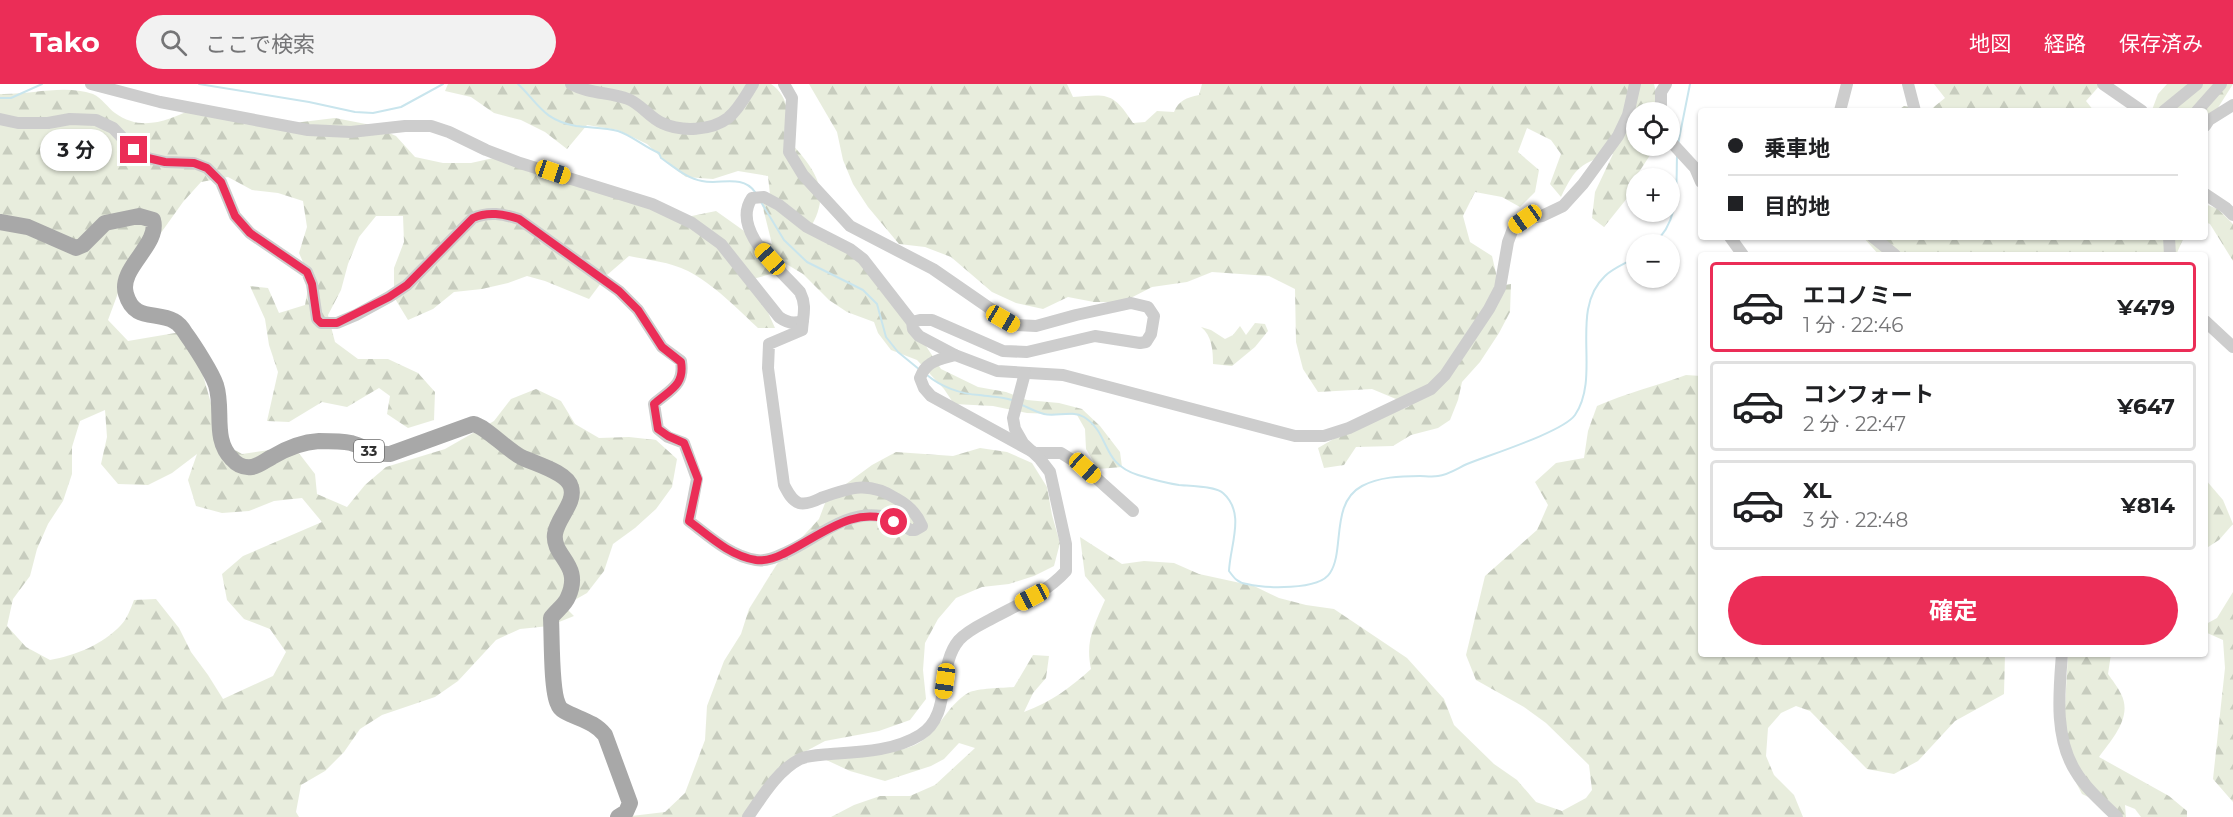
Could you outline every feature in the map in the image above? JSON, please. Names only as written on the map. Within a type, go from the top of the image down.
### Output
[{"type":"main road","name":"33","points":[[0,222],[28,227],[76,248],[83,245],[105,223],[139,216],[153,220],[155,227],[152,237],[128,276],[125,287],[126,296],[134,309],[144,315],[172,319],[180,324],[191,340],[216,385],[223,448],[236,464],[254,467],[302,443],[320,441],[351,444],[380,454],[390,453],[473,424],[481,425],[496,440],[519,456],[567,479],[572,489],[570,500],[554,536],[571,567],[573,577],[567,600],[551,618],[555,691],[562,710],[600,728],[605,735],[630,803],[626,812],[618,817]]},
{"type":"street","points":[[91,84],[160,102],[308,130],[351,132],[405,126],[431,126],[450,132],[503,156],[652,204],[692,223],[721,244],[778,317],[786,322],[798,323],[803,320]]},
{"type":"street","points":[[571,84],[631,100],[660,123],[675,128],[701,128],[729,117],[753,84]]},
{"type":"street","points":[[784,84],[792,98],[789,152],[803,175],[850,226],[933,269],[1014,325],[1036,326],[1131,303],[1148,307],[1154,316],[1151,334],[1146,342],[1095,336],[1027,352],[1003,351],[994,348],[932,320],[912,322]]},
{"type":"street","points":[[0,119],[18,123],[48,123],[70,119],[96,120],[113,128],[134,150],[148,158],[165,162],[194,163],[207,168],[221,182],[235,216],[250,233],[307,272],[312,284],[317,319],[321,323],[337,323],[389,297],[407,285],[473,218],[482,214],[504,214],[519,219],[619,291],[638,310],[662,347],[681,362],[683,373],[679,382],[654,404],[658,429],[684,443],[698,479],[689,521],[732,552],[759,561],[774,558],[795,549],[847,519],[883,517],[911,530],[922,526],[918,517],[905,504],[873,487],[855,487],[810,503],[800,504],[791,498],[784,485],[768,368],[769,344],[802,330],[806,313],[800,292],[759,247],[751,234],[747,222],[747,205],[752,198],[764,197],[807,227],[850,249],[863,259],[912,322],[913,329],[919,336],[955,355],[997,371],[1024,376],[1063,375],[1295,436],[1324,436],[1390,410],[1431,389],[1445,375],[1489,309],[1500,288],[1508,242],[1514,226],[1525,219],[1542,216],[1563,206],[1583,184],[1618,136],[1628,115],[1635,84]]},
{"type":"street","points":[[1661,102],[1661,92],[1666,84]]},
{"type":"street","points":[[1841,108],[1847,84]]},
{"type":"street","points":[[1908,84],[1914,108]]},
{"type":"street","points":[[2103,84],[2138,108]]},
{"type":"street","points":[[2168,108],[2197,84]]},
{"type":"street","points":[[2200,108],[2222,84]]},
{"type":"street","points":[[2208,122],[2233,105]]},
{"type":"street","points":[[1680,152],[1695,168],[1698,175]]},
{"type":"street","points":[[2208,196],[2233,215]]},
{"type":"street","points":[[1877,240],[1891,252]]},
{"type":"street","points":[[2208,324],[2233,347]]},
{"type":"street","points":[[955,355],[928,364],[920,378],[924,388],[931,396],[1035,453],[1061,453],[1085,468],[1133,511]]},
{"type":"street","points":[[748,817],[772,784],[789,766],[801,758],[875,750],[902,744],[921,735],[935,718],[943,694],[951,654],[959,641],[974,628],[1054,584],[1066,571],[1066,544],[1050,472],[1019,437],[1013,418],[1024,376]]},
{"type":"street","points":[[2062,657],[2060,681],[2063,744],[2077,774],[2117,817]]},
{"type":"green space","points":[[448,84],[771,84],[782,95],[788,110],[791,143],[808,164],[818,184],[820,205],[809,230],[875,268],[941,369],[978,387],[1006,392],[1027,400],[1059,403],[1082,409],[1100,426],[1120,452],[1122,467],[1098,469],[1086,449],[1085,429],[1077,415],[1027,413],[993,406],[954,404],[944,389],[917,360],[891,350],[878,333],[874,322],[847,312],[829,300],[803,274],[783,262],[775,273],[753,279],[775,328],[758,328],[716,290],[688,271],[667,263],[629,256],[607,275],[589,299],[527,276],[482,289],[454,292],[433,309],[408,320],[394,297],[394,268],[404,242],[403,216],[376,216],[359,237],[341,290],[328,315],[335,342],[358,359],[388,359],[418,373],[435,392],[434,420],[408,428],[387,414],[390,396],[379,388],[347,407],[322,402],[289,422],[267,421],[278,372],[269,345],[265,319],[250,286],[268,288],[279,313],[305,305],[310,278],[299,253],[307,227],[303,201],[278,193],[252,190],[228,177],[201,182],[183,202],[118,293],[108,320],[128,341],[181,332],[197,354],[212,407],[217,440],[242,454],[269,450],[298,452],[315,474],[317,494],[347,507],[365,485],[386,467],[445,449],[494,421],[511,399],[536,389],[561,401],[575,424],[599,438],[629,437],[656,440],[677,459],[672,487],[656,509],[613,544],[604,571],[587,593],[564,606],[574,616],[549,626],[520,629],[496,640],[458,681],[435,697],[382,715],[360,729],[344,752],[325,771],[301,785],[296,812],[299,817],[0,817],[0,94],[59,90],[82,91],[93,94],[125,119],[145,123],[174,117],[194,108],[269,126],[335,118],[371,125],[396,136],[415,157],[443,163],[471,163],[498,157],[687,217],[716,211],[754,238],[772,244],[762,204],[770,195],[768,176],[738,171],[713,179],[686,177],[647,144],[618,130],[587,125],[567,149],[545,132],[521,120],[494,113],[471,97],[445,91]],"holes":[[[105,410],[107,437],[101,464],[118,484],[148,485],[172,473],[197,454],[188,480],[196,506],[222,513],[249,511],[274,501],[302,498],[322,522],[243,556],[222,574],[227,600],[244,619],[270,629],[286,652],[273,676],[223,699],[191,652],[179,628],[156,599],[134,600],[123,623],[106,638],[79,652],[50,660],[26,647],[7,626],[13,599],[30,576],[37,549],[48,524],[63,501],[72,474],[72,447],[80,421]]]},
{"type":"green space","points":[[809,84],[1067,84],[1073,97],[1094,95],[1109,97],[1120,105],[1133,123],[1145,122],[1157,111],[1174,112],[1183,100],[1199,95],[1202,84],[1654,84],[1658,102],[1626,102],[1626,156],[1649,156],[1642,168],[1626,168],[1626,200],[1604,227],[1592,218],[1595,192],[1613,154],[1586,163],[1575,173],[1561,197],[1550,184],[1561,154],[1551,140],[1527,128],[1518,152],[1539,170],[1535,192],[1520,207],[1502,197],[1475,192],[1463,216],[1470,242],[1492,256],[1499,286],[1511,284],[1510,312],[1480,362],[1462,382],[1450,420],[1438,428],[1411,435],[1393,446],[1356,447],[1344,465],[1324,468],[1318,448],[1361,423],[1408,407],[1422,396],[1396,399],[1372,389],[1318,392],[1303,369],[1296,342],[1295,289],[1269,276],[1212,272],[1187,282],[1152,287],[1123,302],[1094,302],[1068,297],[1043,309],[1016,303],[992,292],[951,257],[925,247],[899,244],[868,207],[853,184],[843,160],[837,132]]},
{"type":"green space","points":[[1934,84],[2101,84],[2086,101],[2092,108],[1932,108],[1945,98]]},
{"type":"green space","points":[[2167,84],[2233,84],[2214,114],[2208,116],[2208,108],[2153,108],[2158,94]]},
{"type":"green space","points":[[2208,205],[2218,209],[2233,224],[2233,261],[2208,223]]},
{"type":"green space","points":[[1866,240],[2183,240],[2177,252],[1876,252]]},
{"type":"green space","points":[[1255,323],[1265,324],[1268,331],[1255,347],[1232,366],[1213,364],[1210,339],[1201,327],[1225,339],[1233,335],[1240,326],[1246,335]]},
{"type":"green space","points":[[1686,375],[1698,376],[1698,657],[2005,657],[2004,694],[1955,721],[1918,761],[1894,774],[1867,769],[1810,711],[1796,706],[1781,713],[1768,728],[1766,756],[1774,775],[1794,795],[1803,817],[831,817],[854,805],[880,796],[910,796],[935,785],[975,748],[959,743],[944,759],[931,766],[885,781],[850,771],[822,758],[882,753],[915,745],[930,734],[954,705],[968,693],[984,689],[1014,687],[1033,655],[1049,656],[1046,678],[1033,693],[1024,712],[1060,694],[1091,669],[1090,642],[1105,600],[1085,576],[1080,537],[1122,564],[1144,561],[1174,563],[1199,574],[1254,586],[1279,598],[1334,609],[1407,658],[1444,699],[1454,725],[1494,764],[1517,780],[1536,802],[1562,811],[1586,798],[1592,790],[1589,765],[1546,723],[1524,707],[1476,680],[1466,655],[1485,576],[1537,530],[1548,505],[1535,482],[1556,463],[1584,458],[1588,431],[1597,406]]},
{"type":"green space","points":[[980,448],[1007,452],[1032,463],[1047,487],[1060,543],[1054,566],[1034,576],[1009,584],[982,587],[956,598],[938,619],[925,643],[923,670],[926,699],[910,720],[879,731],[825,741],[799,755],[752,817],[623,817],[665,812],[685,793],[705,740],[707,706],[724,661],[741,634],[749,609],[777,564],[819,519],[827,498],[872,465],[896,452],[953,456]]},
{"type":"green space","points":[[2208,482],[2223,500],[2233,524],[2219,540],[2208,547]]},
{"type":"green space","points":[[2233,592],[2233,802],[2213,779],[2225,668],[2223,640],[2208,633],[2208,623],[2217,618]]},
{"type":"green space","points":[[2068,657],[2111,657],[2108,674],[2121,694],[2124,711],[2123,719],[2115,735],[2099,757],[2169,796],[2187,811],[2187,817],[2141,817],[2135,809],[2125,805],[2126,817],[2118,817],[2111,808],[2082,794],[2069,769],[2063,741]]},
{"type":"waterway","points":[[0,98],[11,98],[42,84]]},
{"type":"waterway","points":[[199,84],[355,112],[373,113],[401,107],[443,84]]},
{"type":"waterway","points":[[518,84],[542,110],[556,120],[576,126],[618,131],[659,153],[661,158],[691,178],[709,182],[744,183],[755,192]]},
{"type":"waterway","points":[[1680,134],[1690,84]]},
{"type":"waterway","points":[[1663,234],[1675,203],[1677,156]]},
{"type":"waterway","points":[[761,202],[784,240],[807,262],[863,290],[877,304],[886,337],[898,352],[920,370]]},
{"type":"waterway","points":[[1022,405],[1044,414],[1074,414],[1084,417],[1093,424],[1111,456],[1126,470],[1163,482],[1209,488],[1223,493],[1230,501],[1235,520],[1229,571],[1239,581],[1278,587],[1315,583],[1330,573],[1337,553],[1342,515],[1346,504],[1352,494],[1362,486],[1390,478],[1445,474],[1541,436],[1568,422],[1575,415],[1583,399],[1586,381],[1588,307],[1594,290],[1605,276],[1626,262]]},
{"type":"waterway","points":[[927,375],[938,383],[958,391],[1012,400]]},
{"type":"route","points":[[134,150],[148,158],[165,162],[194,163],[207,168],[218,177],[235,216],[250,233],[307,272],[312,284],[317,319],[321,323],[337,323],[356,315],[407,285],[473,218],[482,214],[504,214],[519,219],[619,291],[638,310],[662,347],[681,362],[683,373],[679,382],[654,404],[658,429],[684,443],[698,479],[689,521],[732,552],[759,561],[774,558],[795,549],[847,519],[869,516],[883,517],[894,522]]}]
